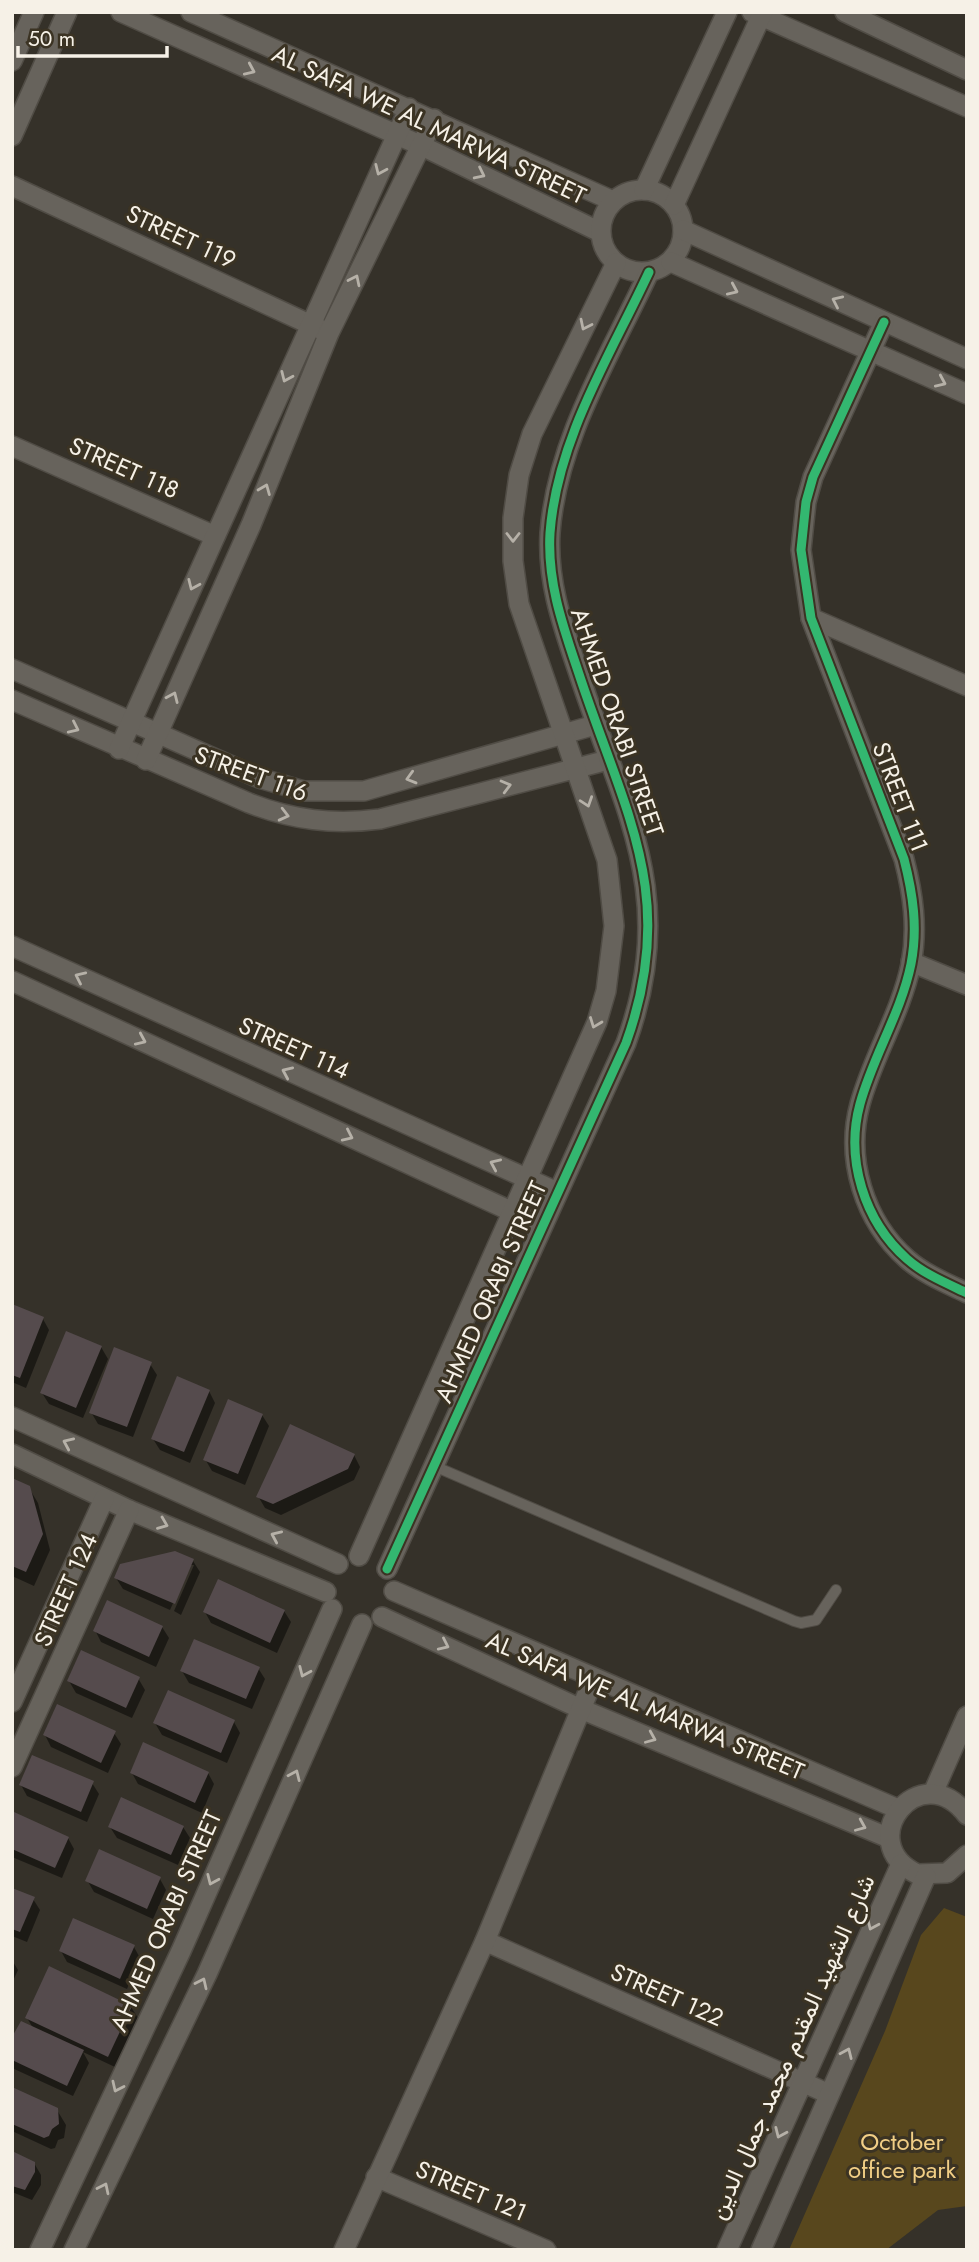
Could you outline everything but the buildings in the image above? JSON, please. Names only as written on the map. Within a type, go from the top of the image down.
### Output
[{"type":"street","points":[[12,61],[34,12]]},
{"type":"street","points":[[12,135],[67,12]]},
{"type":"street","name":"AL SAFA WE AL MARWA STREET","points":[[121,12],[396,134],[600,232]]},
{"type":"street","name":"AL SAFA WE AL MARWA STREET","points":[[191,12],[613,201]]},
{"type":"street","points":[[644,190],[727,12]]},
{"type":"street","points":[[845,12],[967,70]]},
{"type":"street","points":[[674,205],[758,14],[967,107]]},
{"type":"street","points":[[120,749],[409,108]]},
{"type":"street","points":[[145,760],[251,525],[329,333],[434,119]]},
{"type":"street","name":"STREET 119","points":[[12,186],[329,333]]},
{"type":"street","points":[[644,190],[655,192],[674,205],[683,230],[678,252],[671,262],[649,272],[626,270],[616,263],[607,255],[600,232],[603,215],[613,201],[622,195],[644,190]]},
{"type":"street","points":[[683,230],[967,359]]},
{"type":"street","points":[[671,262],[967,394]]},
{"type":"street","name":"AHMED ORABI STREET","points":[[359,1556],[597,1022],[612,958],[612,893],[607,860],[519,604],[513,561],[513,518],[519,475],[531,434],[616,263]]},
{"type":"street","name":"AHMED ORABI STREET","points":[[387,1570],[541,1225],[626,1043],[639,1008],[648,971],[651,933],[642,857],[562,630],[552,583],[550,535],[555,487],[568,441],[649,272]]},
{"type":"street","name":"STREET 111","points":[[884,322],[822,453],[806,502],[801,550],[811,618],[904,859],[913,900],[911,962],[901,1000],[860,1103],[855,1151],[858,1176],[871,1210],[891,1241],[928,1273],[967,1293]]},
{"type":"street","name":"STREET 118","points":[[12,446],[215,536]]},
{"type":"street","points":[[811,618],[967,687]]},
{"type":"street","name":"STREET 116","points":[[12,669],[259,779],[281,786],[324,793],[384,786],[595,725]]},
{"type":"street","name":"STREET 116","points":[[12,700],[145,760],[280,815],[346,823],[380,819],[608,760]]},
{"type":"street","name":"STREET 114","points":[[12,946],[177,1023],[557,1192]]},
{"type":"street","points":[[911,962],[967,985]]},
{"type":"street","points":[[12,981],[541,1225]]},
{"type":"street","points":[[166,1051],[177,1023]]},
{"type":"street","points":[[12,1417],[338,1564]]},
{"type":"street","points":[[12,1454],[104,1499],[329,1601],[351,1623],[362,1624],[382,1616],[393,1601],[394,1591],[387,1570],[379,1562],[359,1556],[338,1564],[327,1582],[329,1601]]},
{"type":"street","name":"STREET 124","points":[[12,1702],[104,1499]]},
{"type":"street","name":"STREET 124","points":[[12,1768],[129,1510]]},
{"type":"street","name":"AL SAFA WE AL MARWA STREET","points":[[394,1591],[593,1680],[898,1809]]},
{"type":"street","name":"AHMED ORABI STREET","points":[[40,2250],[181,1951],[329,1601]]},
{"type":"street","name":"AL SAFA WE AL MARWA STREET","points":[[382,1616],[581,1709],[889,1838]]},
{"type":"street","points":[[75,2250],[207,1974],[362,1624]]},
{"type":"street","points":[[344,2250],[485,1941],[593,1680]]},
{"type":"street","points":[[933,1793],[967,1716]]},
{"type":"street","points":[[963,1865],[947,1873],[926,1876],[901,1864],[889,1838],[898,1809],[920,1795],[933,1793],[964,1803]]},
{"type":"street","name":"شارع الشهيد المقدم محمد جمال الدين","points":[[727,2250],[901,1864]]},
{"type":"street","points":[[761,2250],[926,1876]]},
{"type":"street","name":"STREET 122","points":[[485,1941],[829,2094]]},
{"type":"street","name":"STREET 121","points":[[376,2177],[546,2250]]},
{"type":"lane","points":[[434,1466],[802,1623],[822,1615],[836,1590]]},
{"type":"green space","name":"October office park","points":[[944,1908],[967,1917],[967,2206],[938,2210],[886,2250],[789,2250],[885,2031],[921,1935]]},
{"type":"cycle path","points":[[387,1569],[626,1043],[641,991],[648,943],[647,899],[640,856],[563,624],[551,570],[550,533],[555,498],[574,431],[649,272]]},
{"type":"cycle path","points":[[884,322],[813,477],[806,502],[801,550],[811,618],[904,859],[914,911],[913,951],[906,982],[860,1104],[856,1125],[857,1167],[869,1208],[892,1244],[921,1269],[967,1293]]}]
